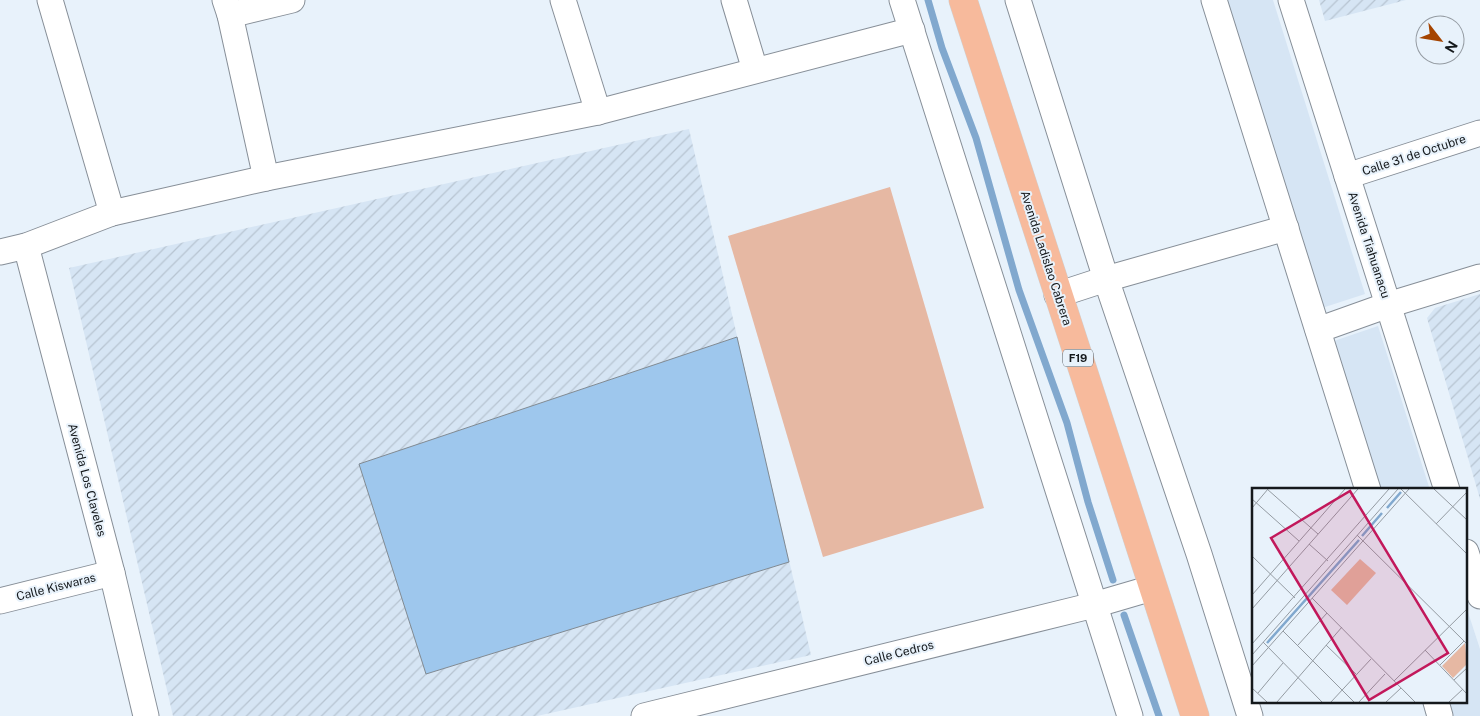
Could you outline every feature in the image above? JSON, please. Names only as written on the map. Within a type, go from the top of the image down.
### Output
[{"type":"highway","name":"Avenida Ladislao Cabrera","points":[[963,0],[1057,295],[1195,716]]},
{"type":"street","points":[[50,0],[112,213]]},
{"type":"street","points":[[266,178],[227,8],[292,0]]},
{"type":"street","points":[[563,0],[598,112]]},
{"type":"street","points":[[734,0],[756,70]]},
{"type":"street","points":[[902,0],[1130,716]]},
{"type":"street","points":[[1018,0],[1106,278],[1199,554],[1250,716]]},
{"type":"street","points":[[1214,0],[1367,488]]},
{"type":"street","name":"Avenida Tiahuanacu","points":[[1291,0],[1445,488]]},
{"type":"street","points":[[0,252],[26,246],[112,213],[266,178],[598,112],[912,30]]},
{"type":"street","name":"Calle 31 de Octubre","points":[[1347,176],[1480,133]]},
{"type":"street","points":[[1057,295],[1106,278],[1286,228]]},
{"type":"street","name":"Avenida Los Claveles","points":[[26,246],[112,573],[146,716]]},
{"type":"street","points":[[1318,330],[1388,305],[1480,277]]},
{"type":"street","points":[[1468,558],[1480,596]]},
{"type":"street","name":"Calle Kiswaras","points":[[0,601],[112,573]]},
{"type":"street","name":"Calle Cedros","points":[[644,716],[1094,605],[1152,588]]},
{"type":"shaded area","points":[[1225,0],[1273,0],[1365,294],[1322,308]]},
{"type":"shaded area","points":[[1319,0],[1406,0],[1325,21]]},
{"type":"shaded area","points":[[689,129],[811,655],[537,716],[173,716],[69,268]]},
{"type":"shaded area","points":[[890,187],[984,508],[823,557],[728,236]]},
{"type":"shaded area","points":[[1480,294],[1480,499],[1427,318],[1435,308]]},
{"type":"shaded area","points":[[1378,326],[1429,488],[1377,488],[1331,342]]},
{"type":"shaded area","points":[[1468,612],[1480,649],[1480,716],[1449,716],[1446,704],[1468,704]]},
{"type":"building","points":[[737,337],[789,562],[426,674],[359,464]]},
{"type":"waterway","points":[[928,0],[942,48],[976,138],[1019,290],[1067,423],[1088,502],[1113,580]]},
{"type":"waterway","points":[[1124,615],[1159,716]]}]
